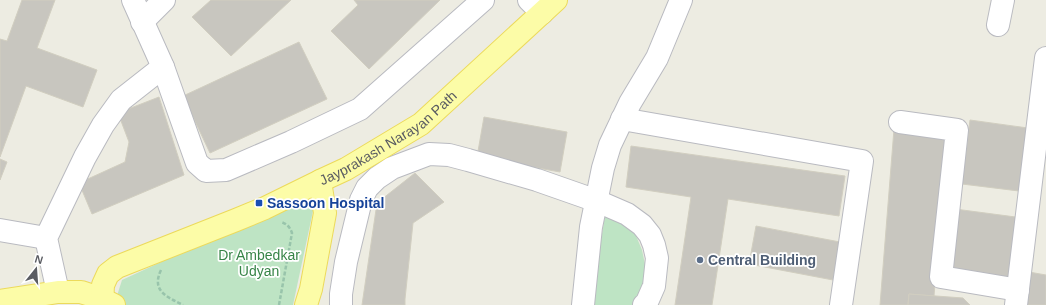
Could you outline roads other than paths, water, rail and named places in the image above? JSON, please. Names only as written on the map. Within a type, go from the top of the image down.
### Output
[{"type":"main road","name":"Jayprakash Narayan Path","points":[[106,303],[103,286],[108,274],[117,267],[236,220],[346,169],[421,124],[542,4]]},
{"type":"main road","points":[[306,305],[311,289],[325,212],[320,180]]},
{"type":"main road","points":[[0,301],[58,292],[81,292],[106,303]]},
{"type":"street","points":[[133,0],[163,67],[197,163],[206,171],[226,170],[291,142],[360,109],[483,0]]},
{"type":"street","points":[[142,22],[164,0]]},
{"type":"street","points":[[583,305],[591,227],[610,145],[630,103],[657,58],[681,0]]},
{"type":"street","points":[[998,25],[1003,0]]},
{"type":"street","points":[[900,122],[956,130],[941,277],[1017,297],[1046,58]]},
{"type":"street","points":[[58,292],[46,238],[85,157],[103,125],[121,100],[163,67]]},
{"type":"street","points":[[622,119],[862,162],[841,305]]},
{"type":"street","points":[[341,305],[341,294],[346,262],[361,200],[367,188],[376,178],[392,168],[429,154],[449,155],[538,180],[597,201],[627,214],[642,225],[650,235],[657,258],[654,286],[647,302],[644,305]]},
{"type":"street","points":[[0,230],[46,238]]},
{"type":"place","name":"Sassoon Hospital","points":[[259,203]]},
{"type":"place","name":"Central Building","points":[[700,260]]},
{"type":"park label","name":"Dr Ambedkar Udyan","points":[[259,264]]}]
